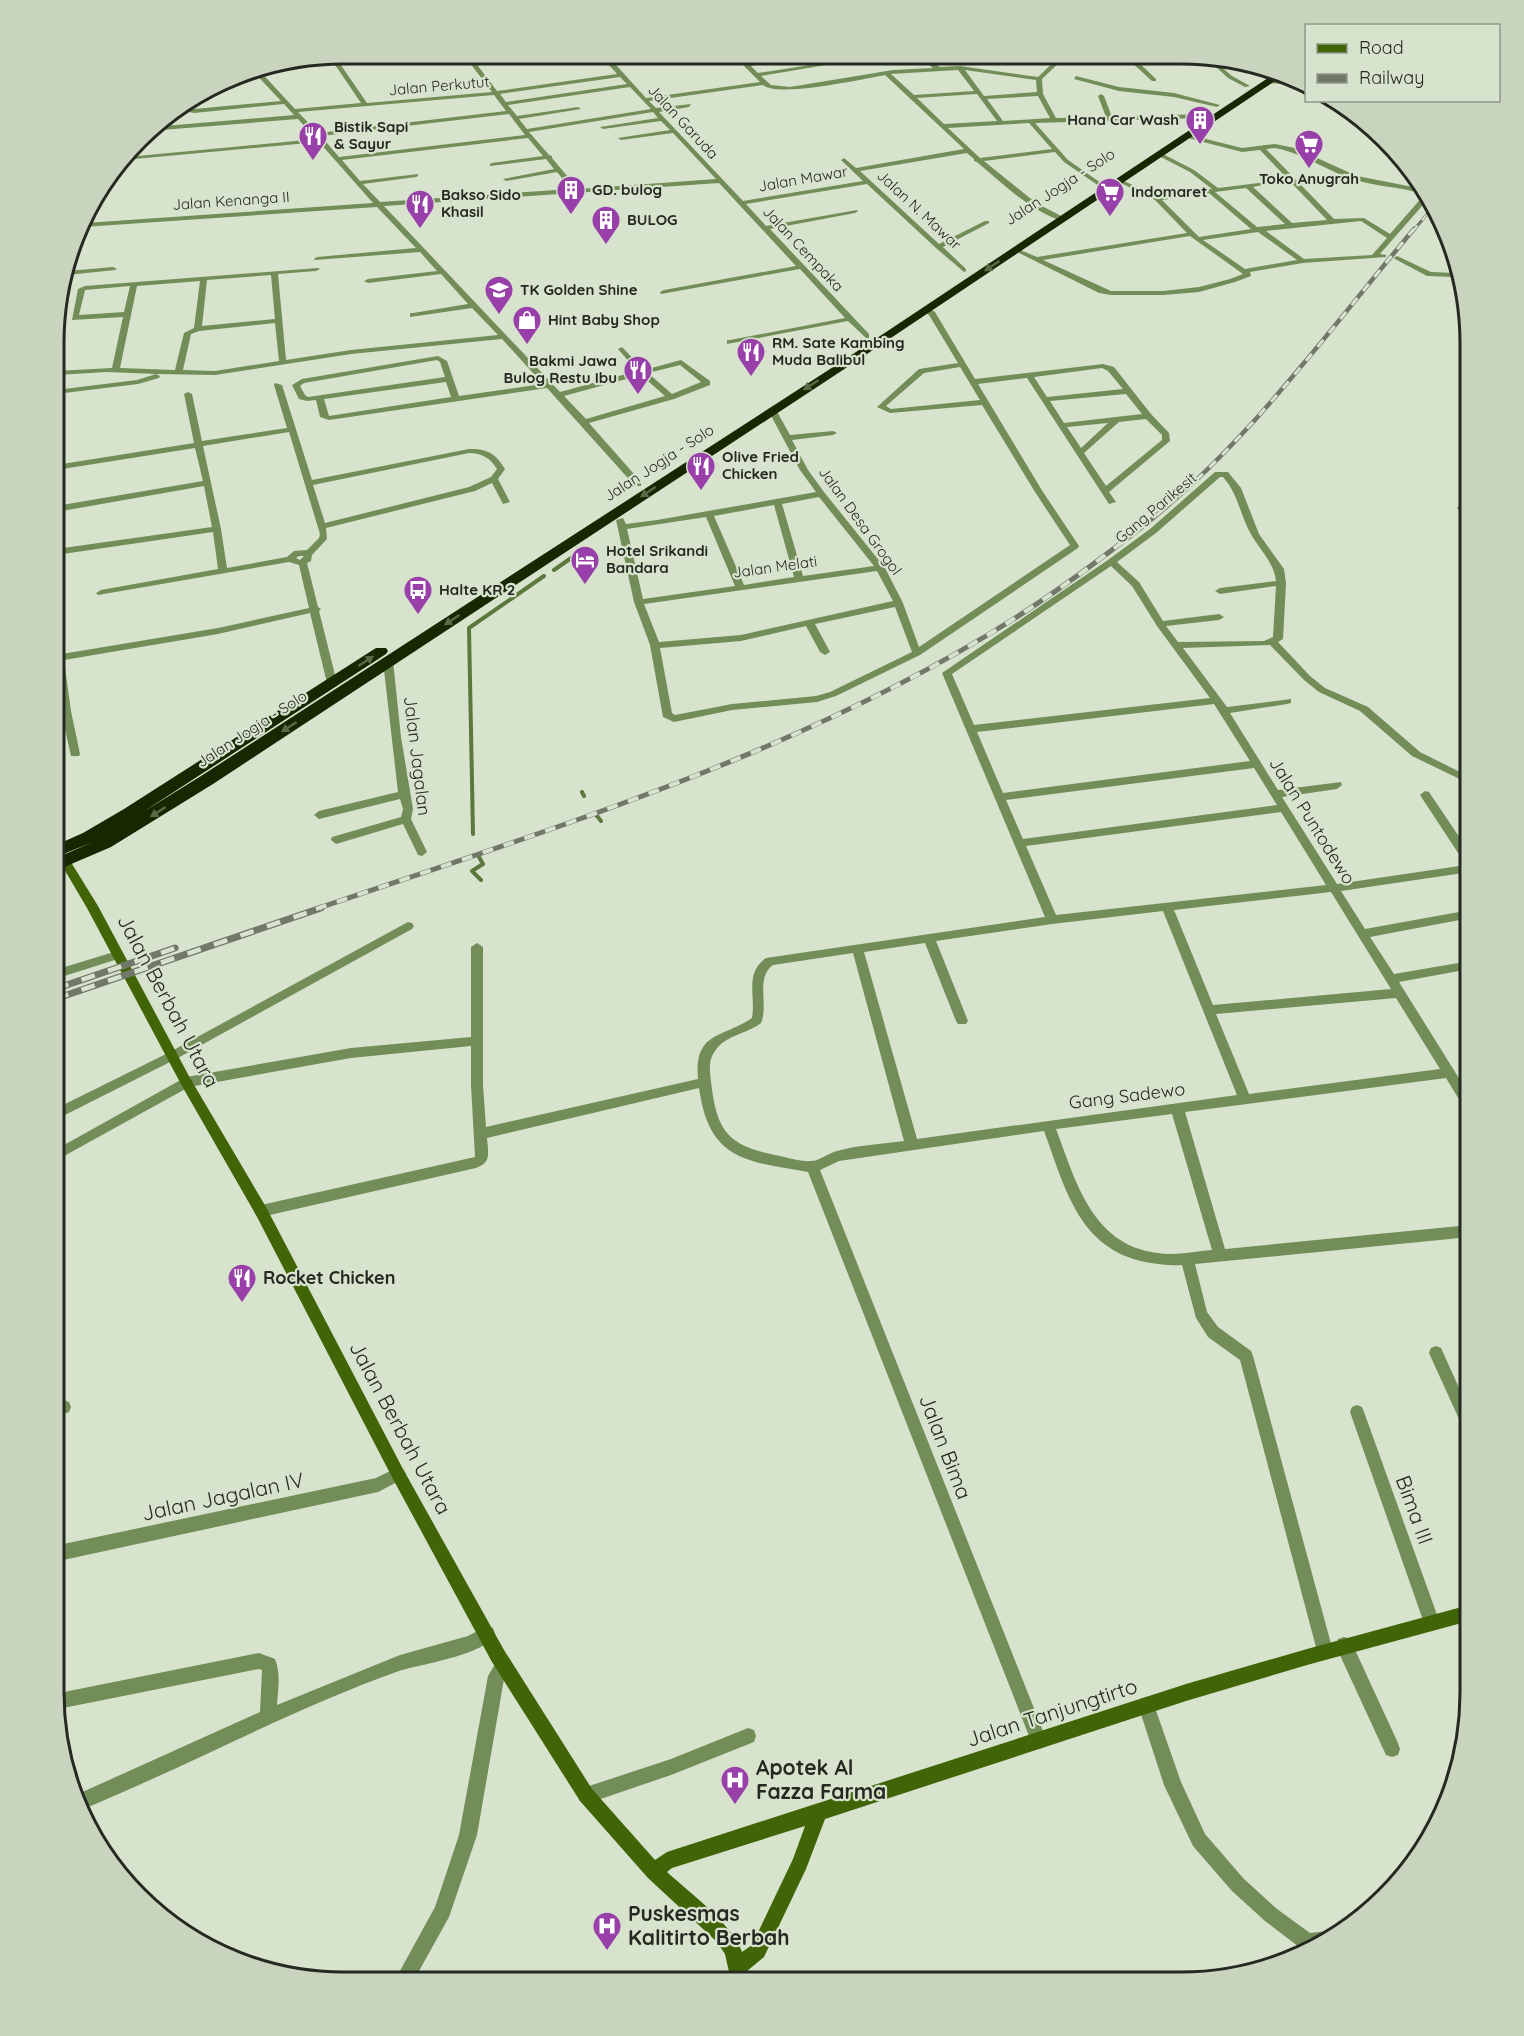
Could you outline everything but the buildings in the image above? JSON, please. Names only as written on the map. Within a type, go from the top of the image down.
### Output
[{"type":"highway","name":"Jalan Jogja - Solo","points":[[1003,246],[1217,105],[1248,86],[1268,78]]},
{"type":"highway","name":"Jalan Jogja - Solo","points":[[64,852],[130,813],[332,683],[611,515],[1120,182],[1268,78]]},
{"type":"highway","name":"Jalan Jogja - Solo","points":[[64,853],[105,843],[144,821],[388,661],[638,484],[969,267]]},
{"type":"main road","name":"Jalan Berbah Utara","points":[[64,865],[117,954],[186,1082],[261,1211],[398,1474],[504,1665],[586,1795],[654,1872],[723,1935],[733,1950],[738,1972]]},
{"type":"main road","name":"Jalan Tanjungtirto","points":[[654,1872],[667,1861],[818,1814],[1146,1705],[1344,1645],[1460,1615]]},
{"type":"main road","points":[[741,1972],[758,1951],[800,1863],[818,1814]]},
{"type":"street","points":[[338,64],[365,104]]},
{"type":"street","points":[[473,64],[576,191]]},
{"type":"street","name":"Jalan Garuda","points":[[611,64],[719,181]]},
{"type":"street","points":[[746,65],[752,64]]},
{"type":"street","points":[[931,64],[938,69]]},
{"type":"street","points":[[1053,64],[1041,77],[1040,94],[1054,120]]},
{"type":"street","points":[[1101,64],[1108,69]]},
{"type":"street","points":[[1137,64],[1154,80]]},
{"type":"street","points":[[746,65],[764,83],[772,88],[785,90],[886,73],[964,66],[1041,77]]},
{"type":"street","points":[[756,75],[823,65]]},
{"type":"street","points":[[964,66],[978,92],[1001,122]]},
{"type":"street","points":[[1218,67],[1230,77],[1248,86]]},
{"type":"street","points":[[886,73],[976,160],[1051,215],[1063,219]]},
{"type":"street","name":"Jalan Perkutut","points":[[168,127],[365,104],[495,93],[621,75]]},
{"type":"street","points":[[261,77],[358,183],[550,385],[638,484]]},
{"type":"street","points":[[1076,78],[1119,89],[1174,95],[1217,105]]},
{"type":"street","points":[[644,100],[764,83]]},
{"type":"street","points":[[506,104],[631,85]]},
{"type":"street","points":[[912,97],[978,92]]},
{"type":"street","points":[[982,98],[1040,94]]},
{"type":"street","points":[[1101,96],[1110,119]]},
{"type":"street","points":[[190,110],[285,102]]},
{"type":"street","points":[[338,159],[527,133],[690,105]]},
{"type":"street","points":[[136,158],[578,109]]},
{"type":"street","points":[[942,126],[1201,116]]},
{"type":"street","points":[[595,128],[661,119]]},
{"type":"street","points":[[1030,121],[1056,150],[1079,171],[1099,184]]},
{"type":"street","points":[[621,138],[674,131]]},
{"type":"street","points":[[1186,136],[1242,150],[1275,146],[1295,150],[1355,178],[1412,189]]},
{"type":"street","points":[[1262,148],[1333,222]]},
{"type":"street","points":[[976,160],[1056,150]]},
{"type":"street","points":[[855,170],[966,151]]},
{"type":"street","points":[[1159,154],[1192,171],[1257,230],[1303,261]]},
{"type":"street","points":[[492,165],[550,158]]},
{"type":"street","name":"Jalan N. Mawar","points":[[844,160],[938,247],[969,267]]},
{"type":"street","points":[[506,178],[560,170]]},
{"type":"street","points":[[358,183],[416,176]]},
{"type":"street","name":"Jalan Kenanga II","points":[[91,225],[719,181]]},
{"type":"street","name":"Jalan Cempaka","points":[[719,181],[866,336]]},
{"type":"street","name":"Jalan Mawar","points":[[742,203],[868,182]]},
{"type":"street","points":[[1120,182],[1157,199],[1194,236],[1247,272]]},
{"type":"street","points":[[1157,199],[1265,183]]},
{"type":"street","points":[[1248,186],[1290,225]]},
{"type":"street","points":[[1375,256],[1420,201]]},
{"type":"street","points":[[765,228],[855,210]]},
{"type":"street","points":[[1038,259],[1194,236],[1362,219],[1391,238]]},
{"type":"street","points":[[938,247],[987,222]]},
{"type":"street","points":[[317,259],[423,250]]},
{"type":"street","points":[[1016,250],[1102,291],[1171,294],[1233,280],[1247,272],[1303,261],[1384,256]]},
{"type":"street","points":[[383,261],[429,257]]},
{"type":"street","points":[[1397,258],[1430,274],[1451,275]]},
{"type":"street","points":[[664,292],[801,267]]},
{"type":"street","points":[[74,272],[113,269]]},
{"type":"street","points":[[128,314],[75,318],[82,289],[316,269]]},
{"type":"street","points":[[368,282],[443,272]]},
{"type":"street","points":[[274,274],[283,363]]},
{"type":"street","points":[[198,329],[204,279]]},
{"type":"street","points":[[115,371],[134,285]]},
{"type":"street","points":[[413,315],[475,305]]},
{"type":"street","points":[[611,515],[621,520],[639,602],[655,645],[667,716],[674,719],[732,707],[817,699],[861,682],[917,653],[1075,546],[984,402],[932,314],[926,310]]},
{"type":"street","points":[[730,342],[849,318]]},
{"type":"street","points":[[178,373],[188,333],[198,329],[278,321]]},
{"type":"street","points":[[64,373],[115,371],[215,373],[351,352],[504,337]]},
{"type":"street","points":[[622,349],[642,372],[671,397]]},
{"type":"street","points":[[448,379],[304,399],[297,382],[438,358],[442,361],[456,399]]},
{"type":"street","points":[[559,395],[684,362],[707,383],[671,397],[584,422]]},
{"type":"street","points":[[962,365],[922,371],[880,407],[890,411],[984,402]]},
{"type":"street","points":[[972,382],[1106,366],[1111,369],[1166,435],[1166,441],[1105,490]]},
{"type":"street","points":[[363,371],[369,391]]},
{"type":"street","points":[[64,391],[138,382],[162,373]]},
{"type":"street","points":[[1029,375],[1064,425],[1112,502]]},
{"type":"street","points":[[278,385],[322,526],[323,539],[306,558]]},
{"type":"street","points":[[320,398],[324,417],[329,418],[550,385]]},
{"type":"street","points":[[1046,399],[1128,391]]},
{"type":"street","points":[[188,394],[217,528],[223,571]]},
{"type":"street","name":"Jalan Desa Grogol","points":[[772,410],[820,494],[880,568],[898,603],[917,653]]},
{"type":"street","points":[[1064,425],[1148,416]]},
{"type":"street","points":[[1081,452],[1116,420]]},
{"type":"street","points":[[64,467],[293,429]]},
{"type":"street","points":[[787,438],[833,433]]},
{"type":"street","points":[[309,483],[476,451],[490,454],[496,459],[501,469],[494,479],[472,489],[322,526]]},
{"type":"street","name":"Gang Parikesit","points":[[971,729],[947,673],[1112,562],[1153,531],[1218,474],[1225,474],[1237,488],[1255,534],[1280,569],[1281,583]]},
{"type":"street","points":[[494,479],[506,502]]},
{"type":"street","points":[[64,508],[207,483]]},
{"type":"street","points":[[622,526],[657,523],[820,494]]},
{"type":"street","points":[[777,502],[799,579]]},
{"type":"street","points":[[709,514],[740,587]]},
{"type":"street","points":[[64,551],[217,528]]},
{"type":"street","points":[[101,593],[290,559],[297,553],[306,558],[332,683]]},
{"type":"street","name":"Jalan Puntodewo","points":[[1112,562],[1136,584],[1160,624],[1217,700],[1460,1092]]},
{"type":"street","name":"Jalan Melati","points":[[639,602],[880,568]]},
{"type":"street","points":[[1176,645],[1272,642],[1278,639],[1281,583],[1220,591]]},
{"type":"street","points":[[655,645],[717,641],[898,603]]},
{"type":"street","points":[[64,656],[218,631],[316,609]]},
{"type":"street","points":[[1160,624],[1219,617]]},
{"type":"street","points":[[809,623],[825,652]]},
{"type":"street","points":[[1272,642],[1306,678],[1322,690],[1364,709],[1416,754],[1460,776]]},
{"type":"street","name":"Jalan Jagalan","points":[[388,661],[404,794],[408,809],[406,819],[422,852]]},
{"type":"street","points":[[1052,920],[971,729],[1217,700]]},
{"type":"street","points":[[1224,711],[1287,700]]},
{"type":"street","points":[[64,721],[75,754]]},
{"type":"street","points":[[1001,797],[1257,764]]},
{"type":"street","points":[[1275,794],[1337,785]]},
{"type":"street","points":[[319,815],[404,794]]},
{"type":"street","points":[[1425,795],[1460,847]]},
{"type":"street","points":[[1020,843],[1284,808]]},
{"type":"street","points":[[336,840],[406,819]]},
{"type":"street","points":[[813,1167],[762,1157],[731,1146],[720,1135],[714,1124],[705,1082],[704,1059],[713,1044],[757,1020],[759,1014],[758,978],[760,968],[766,963],[776,959],[1052,920],[1335,888],[1460,869]]},
{"type":"street","points":[[1167,907],[1245,1099]]},
{"type":"street","points":[[1362,934],[1460,916]]},
{"type":"street","points":[[64,1110],[172,1056],[408,926]]},
{"type":"street","points":[[929,938],[962,1021]]},
{"type":"street","points":[[261,1211],[476,1163],[482,1159],[477,947]]},
{"type":"street","points":[[858,948],[912,1145]]},
{"type":"street","points":[[64,972],[117,954]]},
{"type":"street","points":[[1391,979],[1460,967]]},
{"type":"street","points":[[1209,1010],[1399,993]]},
{"type":"street","points":[[64,1151],[186,1082],[351,1053],[478,1041]]},
{"type":"street","name":"Gang Sadewo","points":[[813,1167],[837,1156],[1048,1125],[1448,1073]]},
{"type":"street","points":[[480,1134],[705,1082]]},
{"type":"street","points":[[1177,1108],[1220,1256]]},
{"type":"street","points":[[1048,1125],[1081,1205],[1095,1226],[1113,1245],[1135,1254],[1170,1260],[1460,1232]]},
{"type":"street","name":"Jalan Bima","points":[[813,1167],[1039,1741]]},
{"type":"street","points":[[1186,1258],[1201,1314],[1213,1332],[1246,1356],[1325,1651]]},
{"type":"street","points":[[1436,1353],[1460,1404]]},
{"type":"street","name":"Bima III","points":[[1357,1412],[1432,1623]]},
{"type":"street","name":"Jalan Jagalan IV","points":[[64,1552],[378,1485],[398,1474]]},
{"type":"street","points":[[86,1799],[268,1718],[400,1663],[471,1643],[487,1634]]},
{"type":"street","points":[[1344,1645],[1392,1749]]},
{"type":"street","points":[[64,1699],[259,1662],[269,1665],[272,1676],[268,1718]]},
{"type":"street","points":[[409,1972],[443,1911],[468,1835],[496,1676],[504,1665]]},
{"type":"street","points":[[1146,1705],[1173,1785],[1199,1840],[1238,1884],[1304,1943]]},
{"type":"street","points":[[586,1795],[671,1767],[748,1736]]},
{"type":"waterway","points":[[554,570],[574,556]]},
{"type":"waterway","points":[[473,834],[469,628],[544,576]]},
{"type":"waterway","points":[[582,792],[584,796]]},
{"type":"waterway","points":[[597,816],[601,821]]},
{"type":"waterway","points":[[479,857],[483,864],[472,871],[481,880]]},
{"type":"railway","points":[[1413,231],[1427,214]]},
{"type":"railway","points":[[1142,527],[1181,495],[1252,423],[1414,229]]},
{"type":"railway","points":[[316,909],[494,849],[673,784],[761,749],[847,710],[931,667],[1012,620],[1046,598],[1143,526]]},
{"type":"railway","points":[[64,996],[321,908]]},
{"type":"railway","points":[[64,986],[175,948]]},
{"type":"place","name":"Hana Car Wash","points":[[1200,146]]},
{"type":"place","name":"Bistik Sapi & Sayur","points":[[313,162]]},
{"type":"place","name":"Toko Anugrah","points":[[1309,170]]},
{"type":"place","name":"GD. bulog","points":[[571,216]]},
{"type":"place","name":"Indomaret","points":[[1110,218]]},
{"type":"place","name":"Bakso Sido Khasil","points":[[420,230]]},
{"type":"place","name":"BULOG","points":[[606,246]]},
{"type":"place","name":"TK Golden Shine","points":[[499,316]]},
{"type":"place","name":"Hint Baby Shop","points":[[527,346]]},
{"type":"place","name":"RM. Sate Kambing Muda Balibul","points":[[751,378]]},
{"type":"place","name":"Bakmi Jawa Bulog Restu Ibu","points":[[638,396]]},
{"type":"place","name":"Olive Fried Chicken","points":[[701,492]]},
{"type":"place","name":"Hotel Srikandi Bandara","points":[[585,586]]},
{"type":"place","name":"Halte KR 2","points":[[418,616]]},
{"type":"place","name":"Rocket Chicken","points":[[242,1304]]},
{"type":"place","name":"Apotek Al Fazza Farma","points":[[735,1806]]},
{"type":"place","name":"Puskesmas Kalitirto Berbah","points":[[607,1952]]}]
